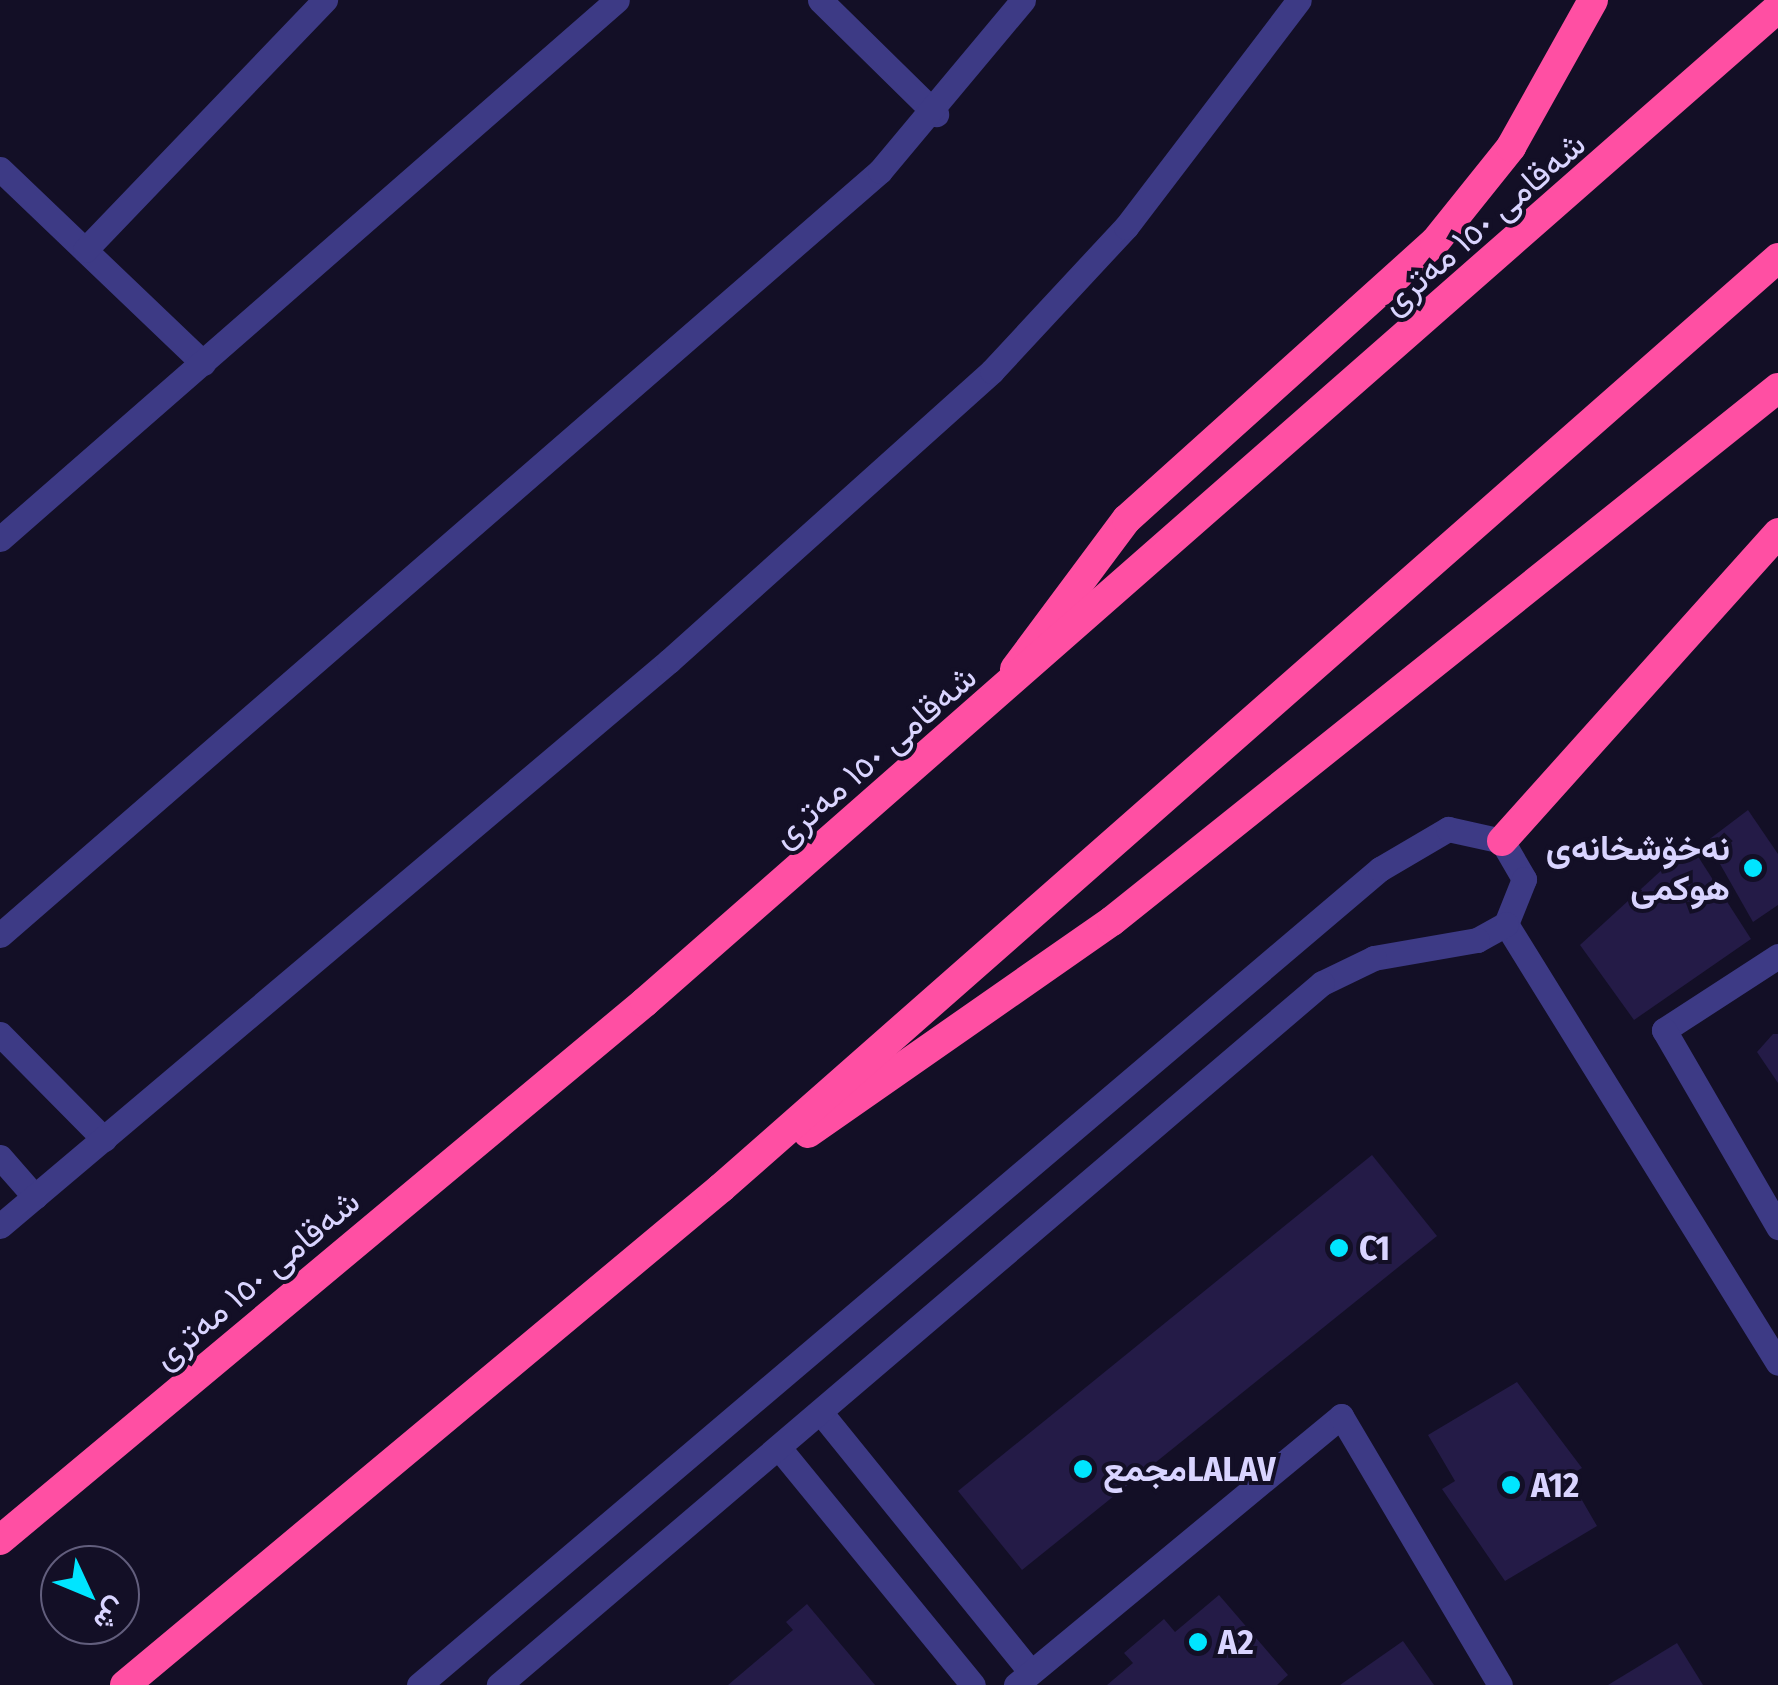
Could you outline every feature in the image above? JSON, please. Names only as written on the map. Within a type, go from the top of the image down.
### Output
[{"type":"highway","points":[[990,705],[1127,520],[1435,242],[1511,147],[1593,0]]},
{"type":"highway","name":"شەقامی ١٥٠ مەتری","points":[[0,1540],[990,705],[1778,8]]},
{"type":"highway","points":[[126,1685],[721,1188],[1778,258]]},
{"type":"highway","points":[[721,1188],[1112,921],[1778,388]]},
{"type":"highway","points":[[1502,841],[1778,532]]},
{"type":"street","points":[[85,250],[324,0]]},
{"type":"street","points":[[0,539],[617,0]]},
{"type":"street","points":[[820,0],[936,114]]},
{"type":"street","points":[[0,935],[812,233],[936,114],[1023,0]]},
{"type":"street","points":[[0,1226],[683,649],[992,370],[1149,199],[1298,0]]},
{"type":"street","points":[[0,169],[203,363]]},
{"type":"street","points":[[419,1685],[1380,870],[1448,829],[1502,841],[1524,879],[1506,924],[1478,940],[1374,958],[1322,983],[499,1685]]},
{"type":"street","points":[[1506,924],[1778,1363]]},
{"type":"street","points":[[1778,956],[1664,1030],[1778,1227]]},
{"type":"street","points":[[0,1034],[104,1139]]},
{"type":"street","points":[[0,1157],[35,1197]]},
{"type":"street","points":[[821,1413],[1023,1679],[1341,1416],[1500,1685]]},
{"type":"street","points":[[778,1448],[973,1685]]},
{"type":"building","points":[[1748,810],[1778,854],[1778,905],[1753,922],[1707,841]]},
{"type":"building","points":[[1690,844],[1751,939],[1634,1020],[1580,945]]},
{"type":"building","points":[[1773,1034],[1778,1034],[1778,1083],[1757,1052]]},
{"type":"building","points":[[1372,1155],[1437,1236],[1022,1570],[958,1491]]},
{"type":"building","name":"A12","points":[[1517,1382],[1582,1468],[1568,1476],[1597,1526],[1505,1581],[1442,1489],[1455,1481],[1428,1435]]},
{"type":"building","name":"A2","points":[[1219,1595],[1288,1675],[1277,1685],[1107,1685],[1133,1663],[1124,1653],[1164,1619],[1175,1632]]},
{"type":"building","points":[[807,1604],[875,1685],[728,1685],[793,1630],[786,1622]]},
{"type":"building","points":[[1403,1641],[1434,1685],[1340,1685]]},
{"type":"building","points":[[1677,1643],[1703,1685],[1608,1685]]},
{"type":"place","name":"نه‌خۆشخانه‌ی هوكمی","points":[[1753,868]]},
{"type":"place","name":"C1","points":[[1339,1248]]},
{"type":"place","name":"مجمعLALAV","points":[[1083,1469]]},
{"type":"place","name":"A12","points":[[1511,1485]]},
{"type":"place","name":"A2","points":[[1198,1642]]}]
